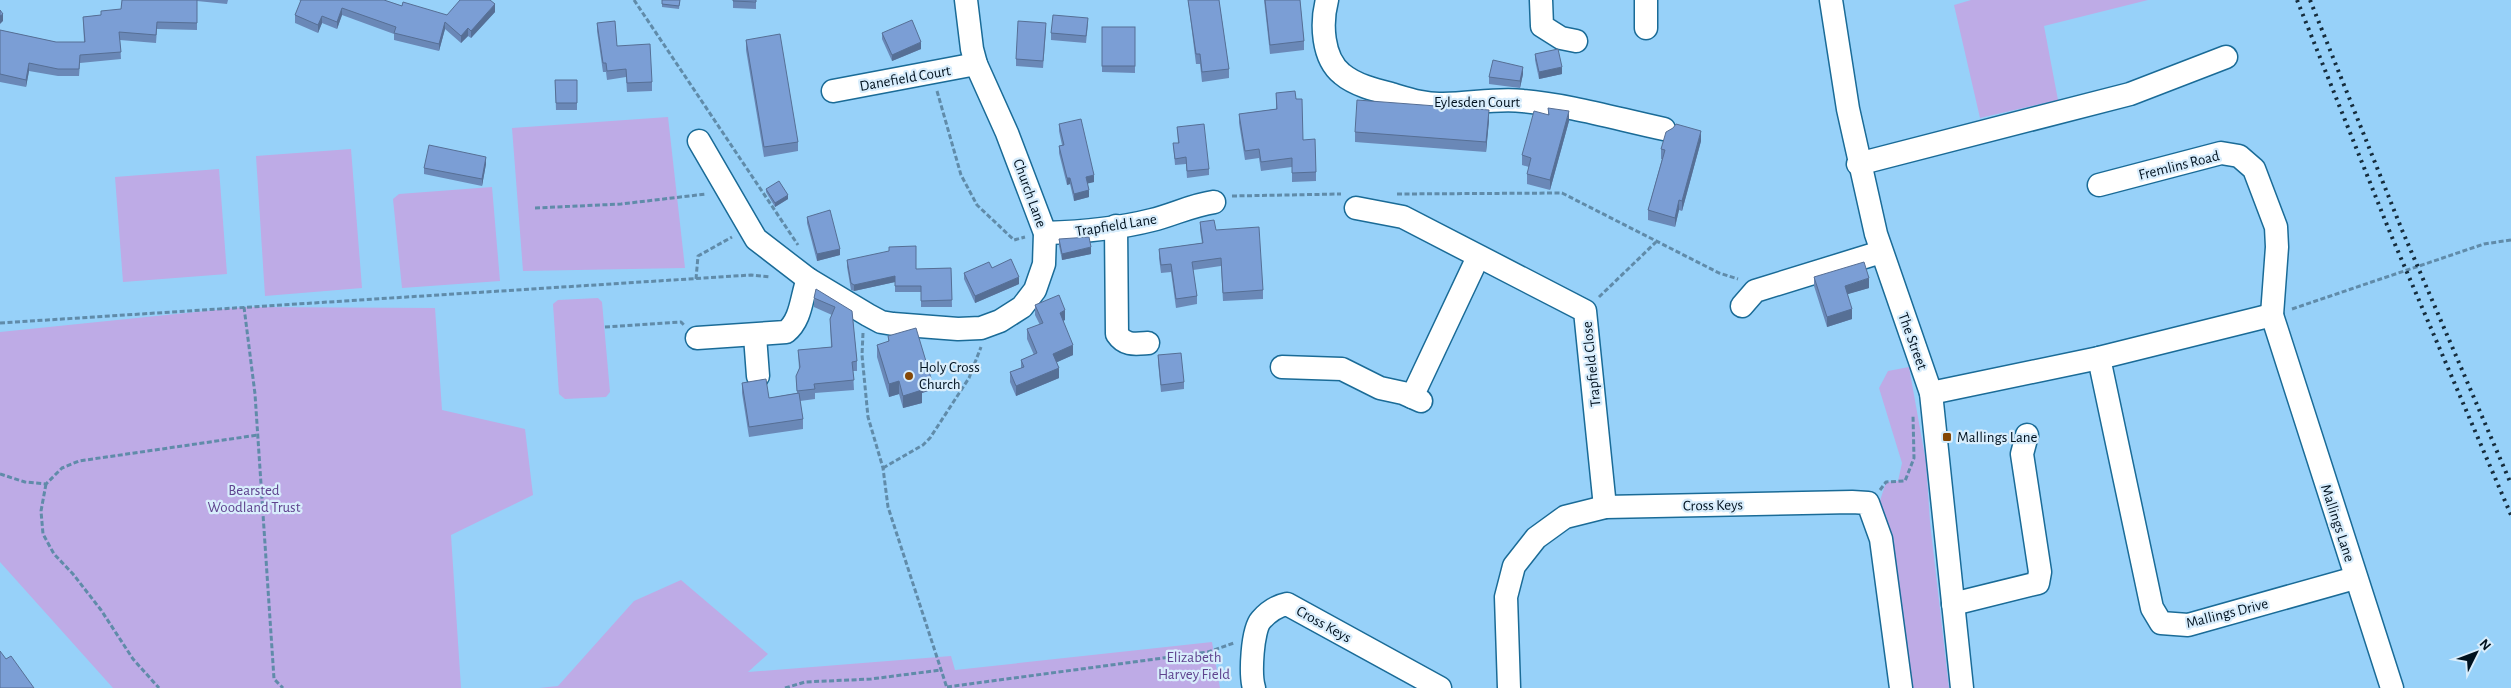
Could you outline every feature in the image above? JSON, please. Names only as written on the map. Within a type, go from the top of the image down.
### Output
[{"type":"street","name":"Church Lane","points":[[699,141],[748,228],[765,247],[808,279],[881,322],[958,329],[981,328],[1000,322],[1022,307],[1030,298],[1040,279],[1044,264],[1044,233],[1007,133],[976,64],[972,49],[966,0]]},
{"type":"street","name":"Eylesden Court","points":[[1327,0],[1324,39],[1334,65],[1342,74],[1376,90],[1411,100],[1442,104],[1494,100],[1522,101],[1580,110],[1664,130]]},
{"type":"street","points":[[1541,0],[1542,26],[1561,38],[1576,41]]},
{"type":"street","points":[[1646,0],[1646,28]]},
{"type":"street","name":"The Street","points":[[1831,0],[1858,164],[1880,252],[1931,393],[1962,688]]},
{"type":"street","points":[[1858,164],[2130,94],[2226,57]]},
{"type":"street","name":"Danefield Court","points":[[833,91],[976,64]]},
{"type":"street","name":"Fremlins Road","points":[[2099,185],[2221,153],[2239,156],[2254,169],[2276,227],[2277,247],[2272,315]]},
{"type":"street","name":"Trapfield Close","points":[[1353,201],[1403,217],[1585,311],[1605,507]]},
{"type":"street","name":"Trapfield Lane","points":[[1044,233],[1149,221],[1214,202]]},
{"type":"street","points":[[1116,226],[1117,334],[1122,341],[1128,344],[1148,343]]},
{"type":"street","points":[[1742,306],[1755,291],[1880,252]]},
{"type":"street","points":[[1282,367],[1342,369],[1380,388],[1412,397],[1478,257]]},
{"type":"street","points":[[697,338],[755,336],[786,332],[798,318],[802,293],[808,279]]},
{"type":"street","points":[[1931,393],[2099,358],[2272,315]]},
{"type":"street","name":"Mallings Lane","points":[[2272,315],[2355,578]]},
{"type":"street","points":[[755,336],[758,376]]},
{"type":"street","name":"Mallings Drive","points":[[2099,358],[2152,608],[2161,623],[2188,626],[2355,578]]},
{"type":"street","points":[[1953,604],[2038,583],[2040,572],[2022,454],[2027,435]]},
{"type":"street","points":[[1868,503],[1880,539],[1901,688]]},
{"type":"street","name":"Cross Keys","points":[[1509,688],[1506,597],[1514,566],[1536,538],[1565,517],[1605,507],[1868,503]]},
{"type":"street","points":[[2355,578],[2392,688]]},
{"type":"street","name":"Cross Keys","points":[[1254,688],[1252,681],[1254,642],[1260,621],[1277,606],[1288,604],[1440,688]]},
{"type":"path","points":[[634,0],[802,251]]},
{"type":"path","points":[[932,73],[961,175],[977,205],[1014,240],[1044,233]]},
{"type":"path","points":[[535,208],[621,204],[727,191]]},
{"type":"path","points":[[1388,194],[1562,193],[1719,273],[1736,280],[1745,279]]},
{"type":"path","points":[[1214,202],[1220,197],[1353,201]]},
{"type":"path","points":[[696,279],[698,256],[748,228]]},
{"type":"path","points":[[2272,315],[2484,244],[2511,240]]},
{"type":"path","points":[[1585,311],[1656,242]]},
{"type":"path","points":[[0,323],[751,276],[808,279]]},
{"type":"path","points":[[244,307],[255,394],[274,679],[283,688]]},
{"type":"path","points":[[868,315],[863,326],[862,341],[864,386],[868,417],[882,468],[888,507],[947,687],[1208,652]]},
{"type":"path","points":[[604,327],[681,322],[697,338]]},
{"type":"path","points":[[882,468],[923,445],[949,411],[972,370],[984,338],[981,328]]},
{"type":"path","points":[[1868,503],[1886,482],[1905,481],[1914,458],[1911,420],[1917,401],[1931,393]]},
{"type":"path","points":[[159,688],[133,659],[101,610],[73,574],[54,554],[43,534],[41,512],[46,484],[62,468],[79,461],[258,435]]},
{"type":"path","points":[[0,474],[25,482],[46,484]]},
{"type":"path","points":[[785,688],[804,682],[871,679],[941,670]]},
{"type":"green space","points":[[1971,0],[2148,0],[2044,26],[2058,100],[1980,118],[1954,5]]},
{"type":"green space","points":[[668,117],[685,268],[523,271],[512,128]]},
{"type":"green space","points":[[351,149],[362,288],[265,296],[256,156]]},
{"type":"green space","points":[[219,169],[227,274],[123,282],[115,177]]},
{"type":"green space","points":[[492,187],[500,281],[402,288],[393,199],[399,194]]},
{"type":"green space","points":[[598,298],[602,302],[610,392],[606,397],[565,399],[559,394],[553,304],[558,300]]},
{"type":"green space","name":"Bearsted Woodland Trust","points":[[244,307],[435,308],[442,410],[525,429],[533,495],[451,535],[461,688],[113,688],[0,562],[0,332]]},
{"type":"green space","points":[[1909,367],[1926,462],[1930,522],[1949,688],[1907,688],[1878,507],[1886,482],[1898,481],[1902,463],[1879,388],[1888,371]]},
{"type":"green space","name":"Elizabeth Harvey Field","points":[[681,580],[768,654],[748,672],[951,656],[955,670],[1212,642],[1220,688],[539,688],[558,686],[634,601]]},
{"type":"building","points":[[122,0],[197,0],[197,23],[157,22],[156,35],[119,32],[121,52],[80,55],[79,69],[58,69],[29,63],[26,80],[0,74],[0,30],[56,42],[85,42],[83,17],[101,15],[101,11],[121,9]]},
{"type":"building","points":[[301,0],[384,0],[402,6],[403,2],[447,15],[460,0],[490,0],[495,4],[471,31],[468,28],[461,36],[445,22],[439,44],[394,33],[396,27],[342,8],[337,22],[322,16],[318,25],[295,15]]},
{"type":"building","points":[[662,0],[680,0],[679,6],[662,4]]},
{"type":"building","points":[[756,0],[756,2],[733,1]]},
{"type":"building","points":[[1188,0],[1219,0],[1229,69],[1202,72],[1200,54],[1196,54]]},
{"type":"building","points":[[1265,0],[1300,0],[1304,41],[1270,45]]},
{"type":"building","points":[[1053,15],[1088,18],[1086,36],[1051,33]]},
{"type":"building","points":[[912,20],[921,42],[892,55],[882,33]]},
{"type":"building","points":[[615,21],[617,46],[650,44],[652,82],[627,83],[626,69],[607,71],[606,63],[603,63],[597,23]]},
{"type":"building","points":[[1018,21],[1046,23],[1043,61],[1016,59]]},
{"type":"building","points":[[1102,27],[1135,27],[1135,66],[1102,66]]},
{"type":"building","points":[[780,34],[798,142],[764,147],[746,40]]},
{"type":"building","points":[[1558,49],[1562,67],[1539,72],[1535,54]]},
{"type":"building","points":[[1493,60],[1523,67],[1520,81],[1489,77]]},
{"type":"building","points":[[555,80],[577,80],[577,103],[556,103]]},
{"type":"building","points":[[1295,91],[1296,99],[1302,99],[1303,140],[1315,139],[1316,172],[1292,173],[1292,158],[1261,162],[1259,149],[1245,151],[1239,114],[1277,109],[1276,93]]},
{"type":"building","points":[[1357,100],[1489,110],[1486,142],[1355,132]]},
{"type":"building","points":[[1548,108],[1569,111],[1550,180],[1527,174],[1531,158],[1522,155],[1534,111],[1549,115]]},
{"type":"building","points":[[1081,119],[1094,175],[1086,177],[1089,190],[1074,194],[1070,178],[1067,178],[1059,146],[1064,145],[1059,124]]},
{"type":"building","points":[[1204,124],[1209,169],[1187,171],[1186,157],[1175,159],[1173,143],[1179,143],[1177,127]]},
{"type":"building","points":[[1676,124],[1701,131],[1682,201],[1679,200],[1675,218],[1648,210],[1665,150],[1661,149],[1666,132]]},
{"type":"building","points":[[429,145],[486,157],[482,179],[424,168]]},
{"type":"building","points":[[779,181],[788,195],[775,203],[766,189]]},
{"type":"building","points":[[830,210],[840,249],[817,254],[807,217]]},
{"type":"building","points":[[1214,220],[1216,230],[1259,227],[1263,290],[1223,293],[1221,258],[1192,262],[1197,296],[1176,299],[1171,264],[1161,265],[1159,249],[1203,243],[1200,222]]},
{"type":"building","points":[[1089,237],[1091,247],[1062,254],[1059,239]]},
{"type":"building","points":[[916,246],[916,269],[951,268],[952,300],[921,301],[921,286],[895,286],[895,276],[854,285],[851,283],[847,260],[889,251],[889,247]]},
{"type":"building","points":[[1011,259],[1019,277],[975,296],[964,273],[989,262],[992,268]]},
{"type":"building","points":[[1864,262],[1869,278],[1845,286],[1852,309],[1827,317],[1814,277]]},
{"type":"building","points":[[816,289],[852,311],[857,361],[852,362],[854,380],[814,384],[815,389],[797,391],[796,376],[800,367],[798,350],[832,347],[830,319],[835,307],[814,298]]},
{"type":"building","points":[[1059,295],[1065,310],[1060,313],[1073,345],[1053,354],[1059,368],[1016,386],[1010,372],[1024,367],[1021,360],[1037,353],[1027,329],[1043,323],[1035,305]]},
{"type":"building","name":"Holy Cross Church","points":[[916,328],[931,378],[919,381],[922,390],[903,396],[899,381],[889,384],[877,345],[889,341],[888,336]]},
{"type":"building","points":[[1181,353],[1184,382],[1161,385],[1158,355]]},
{"type":"building","points":[[766,379],[769,398],[799,393],[803,419],[749,427],[742,383]]},
{"type":"building","points":[[0,651],[6,659],[11,656],[34,688],[0,688]]},
{"type":"railway","points":[[2297,0],[2391,235],[2511,515]]},
{"type":"railway","points":[[2310,0],[2402,230],[2511,484]]},
{"type":"place","name":"Holy Cross Church","points":[[909,376]]},
{"type":"place","name":"Mallings Lane","points":[[1947,437]]}]
